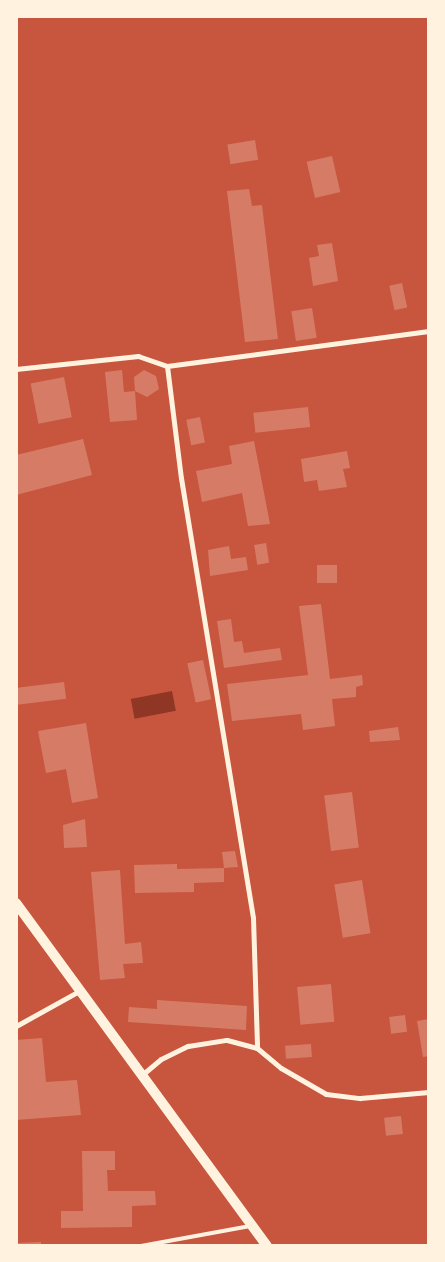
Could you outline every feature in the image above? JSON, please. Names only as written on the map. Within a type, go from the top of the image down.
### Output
[{"type":"main road","points":[[16,903],[81,989],[267,1246]]},
{"type":"street","points":[[16,369],[138,356],[167,366],[429,331]]},
{"type":"street","points":[[167,366],[181,478],[254,918],[257,1048]]},
{"type":"street","points":[[16,1026],[81,989]]},
{"type":"street","points":[[143,1074],[175,1051],[198,1043],[233,1041],[257,1048],[288,1073],[326,1094],[360,1098],[429,1092]]},
{"type":"lane","points":[[141,1246],[252,1226]]},
{"type":"shaded area","points":[[172,691],[176,711],[135,719],[131,699]]},
{"type":"building","points":[[255,140],[258,160],[230,164],[227,144]]},
{"type":"building","points":[[332,156],[340,192],[315,198],[307,162]]},
{"type":"building","points":[[249,189],[252,206],[262,205],[278,339],[245,342],[227,191]]},
{"type":"building","points":[[332,243],[338,281],[313,286],[309,258],[319,256],[317,245]]},
{"type":"building","points":[[402,283],[407,307],[394,310],[389,286]]},
{"type":"building","points":[[312,308],[317,338],[296,341],[291,311]]},
{"type":"building","points":[[122,370],[124,392],[135,391],[137,420],[110,422],[105,372]]},
{"type":"building","points":[[144,370],[156,376],[159,389],[147,397],[135,391],[134,377]]},
{"type":"building","points":[[64,377],[72,417],[38,424],[31,383]]},
{"type":"building","points":[[308,407],[310,427],[255,433],[253,413]]},
{"type":"building","points":[[200,417],[205,443],[191,445],[186,420]]},
{"type":"building","points":[[83,439],[92,475],[16,495],[16,455]]},
{"type":"building","points":[[254,441],[270,524],[248,526],[242,493],[202,502],[196,471],[232,464],[229,446]]},
{"type":"building","points":[[347,451],[350,468],[343,469],[347,487],[319,491],[317,480],[304,482],[301,459]]},
{"type":"building","points":[[266,543],[269,563],[257,565],[254,545]]},
{"type":"building","points":[[229,546],[231,559],[246,557],[248,570],[210,576],[208,550]]},
{"type":"building","points":[[317,565],[337,565],[337,583],[317,583]]},
{"type":"building","points":[[321,604],[330,679],[362,675],[363,685],[356,687],[356,697],[332,699],[335,726],[303,730],[301,714],[232,721],[227,684],[308,675],[299,606]]},
{"type":"building","points":[[231,619],[234,642],[242,641],[244,653],[280,648],[282,660],[224,668],[217,621]]},
{"type":"building","points":[[203,660],[211,699],[196,702],[187,663]]},
{"type":"building","points":[[64,682],[66,699],[17,705],[16,688]]},
{"type":"building","points":[[86,723],[98,798],[72,803],[66,769],[46,773],[38,731]]},
{"type":"building","points":[[398,727],[400,740],[370,742],[369,731]]},
{"type":"building","points":[[352,792],[359,848],[331,851],[324,795]]},
{"type":"building","points":[[85,819],[87,847],[64,848],[63,825]]},
{"type":"building","points":[[235,851],[238,867],[224,868],[222,852]]},
{"type":"building","points":[[177,864],[177,869],[224,868],[224,882],[194,883],[194,892],[135,893],[134,865]]},
{"type":"building","points":[[120,870],[125,944],[141,942],[143,963],[123,964],[125,978],[100,980],[91,872]]},
{"type":"building","points":[[362,880],[370,933],[343,938],[334,884]]},
{"type":"building","points":[[331,984],[334,1022],[300,1025],[297,987]]},
{"type":"building","points":[[157,1000],[247,1006],[246,1030],[128,1022],[129,1007],[157,1009]]},
{"type":"building","points":[[405,1015],[407,1032],[391,1034],[389,1017]]},
{"type":"building","points":[[429,1019],[429,1056],[423,1057],[417,1021]]},
{"type":"building","points":[[42,1038],[46,1082],[77,1080],[81,1115],[16,1120],[16,1040]]},
{"type":"building","points":[[311,1044],[312,1057],[286,1059],[285,1046]]},
{"type":"building","points":[[401,1116],[403,1134],[386,1136],[384,1118]]},
{"type":"building","points":[[82,1151],[115,1151],[115,1170],[107,1170],[108,1191],[155,1191],[156,1205],[132,1206],[132,1227],[61,1228],[61,1211],[83,1211]]},
{"type":"building","points":[[41,1242],[41,1246],[16,1246],[16,1243]]}]
